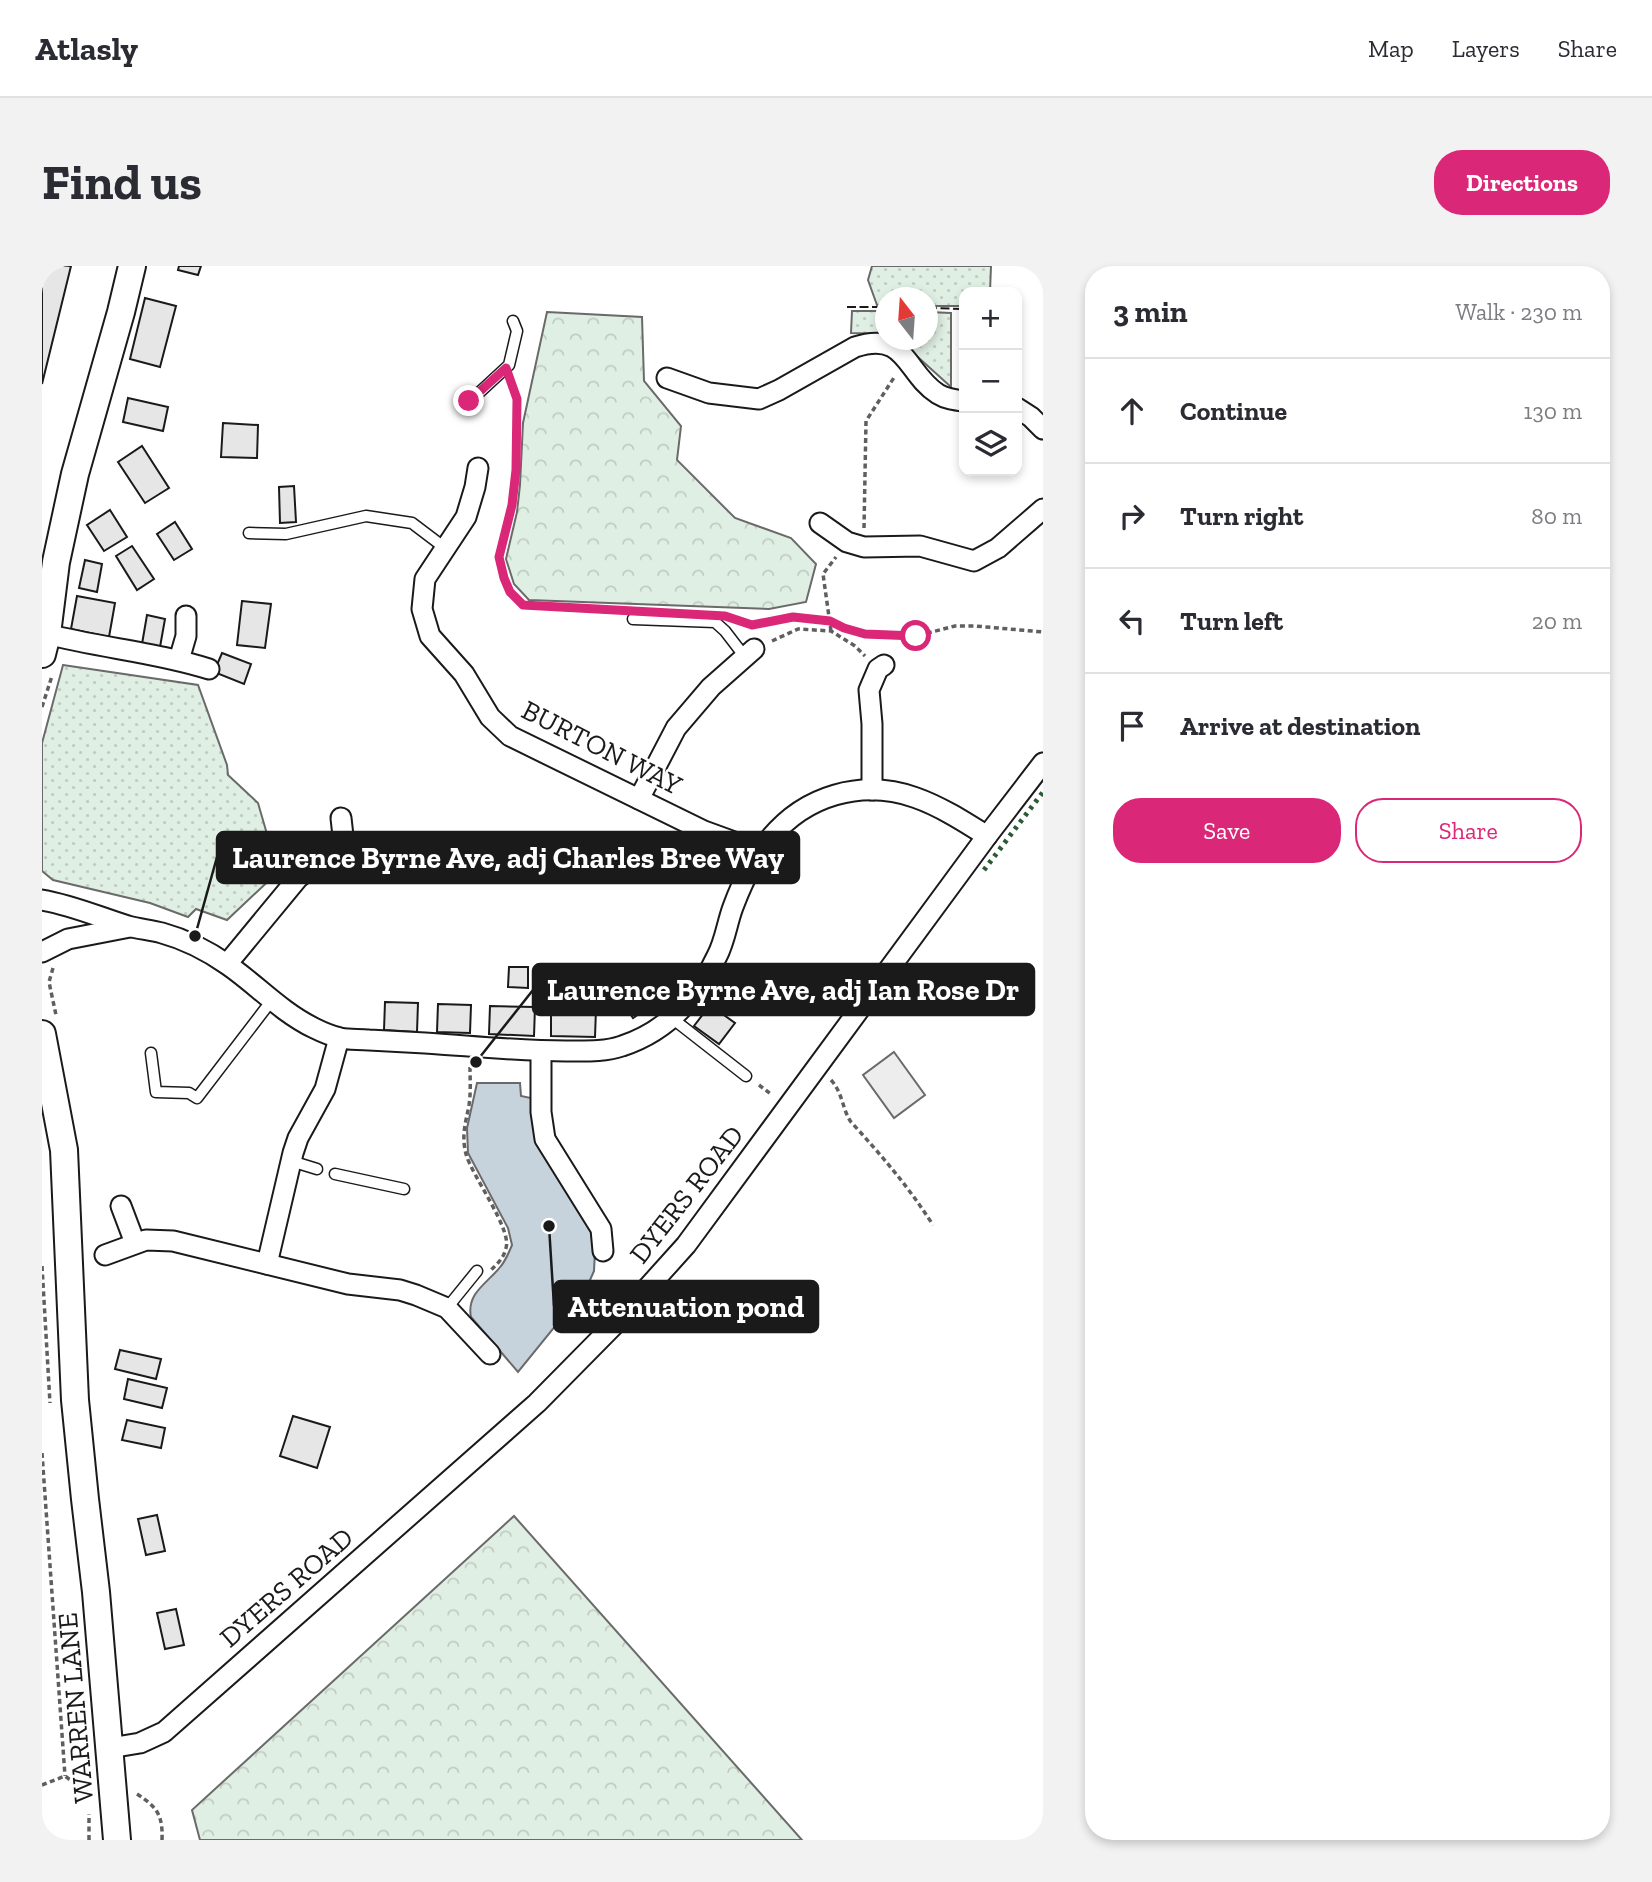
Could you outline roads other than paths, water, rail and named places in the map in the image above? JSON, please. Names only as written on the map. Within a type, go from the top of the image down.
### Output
[{"type":"street","points":[[132,266],[75,474],[56,562],[47,653],[179,660],[208,670]]},
{"type":"street","points":[[667,378],[709,393],[759,399],[855,347],[878,342],[899,351],[939,395],[959,400]]},
{"type":"street","points":[[1022,411],[1043,429]]},
{"type":"street","name":"BURTON WAY","points":[[478,468],[466,517],[425,579],[422,610],[430,636],[464,674],[490,717],[510,736],[704,831],[759,851]]},
{"type":"street","points":[[820,523],[855,545],[920,546],[974,561],[998,548],[1043,509]]},
{"type":"street","points":[[179,660],[186,636],[186,616]]},
{"type":"street","points":[[639,799],[676,728],[711,687],[749,653]]},
{"type":"street","points":[[872,790],[869,690],[881,667]]},
{"type":"street","name":"DYERS ROAD","points":[[110,1748],[140,1743],[164,1732],[537,1403],[614,1325],[686,1245],[1043,763]]},
{"type":"street","points":[[42,900],[65,904],[131,927],[182,940],[227,964],[299,1020],[339,1038],[541,1051],[595,1051],[634,1043],[673,1019],[700,987],[719,953],[733,907],[759,851],[799,810],[820,799],[843,793],[896,791],[921,798],[953,814],[987,836]]},
{"type":"street","points":[[341,818],[345,853]]},
{"type":"street","points":[[227,964],[298,878],[333,856],[368,851]]},
{"type":"street","points":[[42,952],[68,939],[131,927]]},
{"type":"street","name":"WARREN LANE","points":[[42,1034],[64,1150],[75,1400],[110,1748],[102,1794],[117,1840]]},
{"type":"street","points":[[267,1264],[290,1161],[298,1138],[325,1090],[339,1038]]},
{"type":"street","points":[[541,1051],[541,1112],[545,1139],[601,1229],[603,1251]]},
{"type":"street","name":"WARREN LANE","points":[[42,1083],[57,1112]]},
{"type":"street","points":[[121,1206],[135,1243]]},
{"type":"street","points":[[105,1255],[146,1240],[173,1241],[348,1284],[400,1290],[447,1308],[490,1354]]},
{"type":"lane","points":[[469,401],[509,365],[517,331],[513,321]]},
{"type":"lane","points":[[249,533],[286,534],[366,516],[412,523],[445,548]]},
{"type":"lane","points":[[633,619],[715,622],[749,653]]},
{"type":"lane","points":[[151,1053],[156,1092],[189,1093],[197,1098],[272,1000]]},
{"type":"lane","points":[[673,1019],[746,1076]]},
{"type":"lane","points":[[290,1161],[317,1169]]},
{"type":"lane","points":[[334,1174],[404,1189]]},
{"type":"lane","points":[[447,1308],[477,1271]]},
{"type":"place","name":"Laurence Byrne Ave, adj Charles Bree Way","points":[[195,936]]},
{"type":"place","name":"Laurence Byrne Ave, adj Ian Rose Dr","points":[[476,1062]]},
{"type":"place","name":"Attenuation pond","points":[[549,1226]]}]
